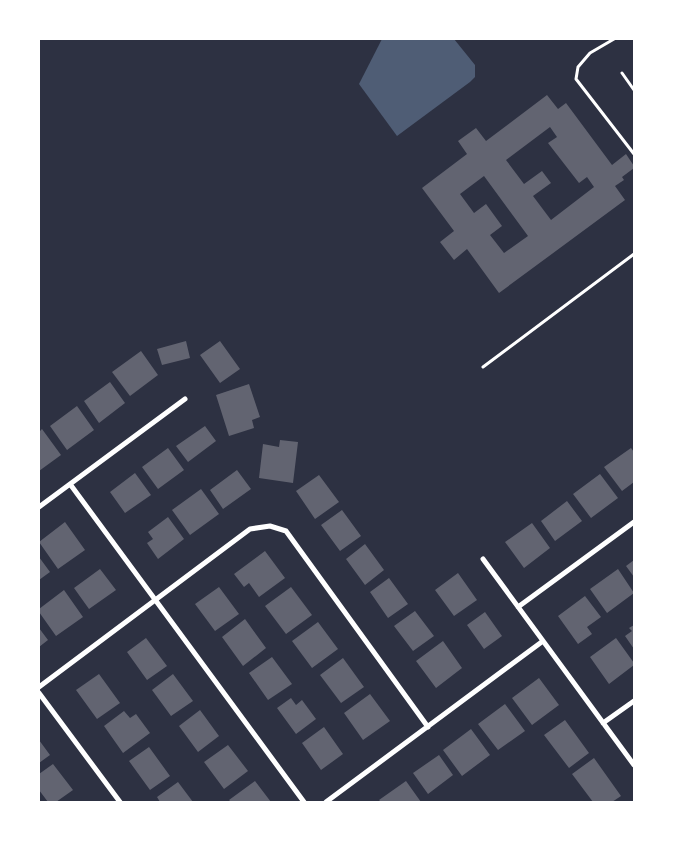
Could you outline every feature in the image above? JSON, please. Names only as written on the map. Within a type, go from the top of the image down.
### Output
[{"type":"street","points":[[39,507],[185,399]]},
{"type":"street","points":[[70,484],[304,802]]},
{"type":"street","points":[[518,607],[634,522]]},
{"type":"street","points":[[39,687],[250,529],[270,526],[286,531],[428,727]]},
{"type":"street","points":[[483,559],[634,765]]},
{"type":"street","points":[[326,802],[543,641]]},
{"type":"street","points":[[39,694],[120,802]]},
{"type":"street","points":[[603,723],[634,700]]},
{"type":"lane","points":[[614,39],[590,53],[578,67],[576,79],[634,154]]},
{"type":"lane","points":[[622,73],[634,90]]},
{"type":"lane","points":[[483,367],[634,254]]},
{"type":"water","points":[[382,39],[454,39],[475,65],[475,77],[397,136],[359,84]]},
{"type":"building","points":[[547,95],[558,109],[566,103],[612,165],[626,154],[634,166],[622,177],[624,180],[615,186],[625,200],[499,293],[467,249],[454,260],[440,242],[454,231],[422,188],[467,154],[458,141],[476,128],[486,141]],"holes":[[[550,127],[557,137],[548,143],[579,183],[587,177],[594,187],[551,220],[533,196],[551,183],[542,171],[524,184],[506,160]],[[484,176],[528,236],[504,253],[490,235],[502,226],[486,204],[474,213],[460,194]]]},
{"type":"building","points":[[186,341],[190,358],[162,365],[157,349]]},
{"type":"building","points":[[220,341],[240,369],[220,383],[200,355]]},
{"type":"building","points":[[141,351],[158,375],[130,396],[112,372]]},
{"type":"building","points":[[110,382],[125,403],[99,423],[84,401]]},
{"type":"building","points":[[249,384],[260,417],[252,420],[254,428],[229,436],[216,395]]},
{"type":"building","points":[[77,406],[94,430],[67,450],[50,426]]},
{"type":"building","points":[[205,426],[216,441],[188,462],[176,446]]},
{"type":"building","points":[[42,429],[61,455],[39,471],[39,432]]},
{"type":"building","points":[[280,440],[298,442],[293,483],[259,478],[263,444],[279,447]]},
{"type":"building","points":[[168,448],[184,470],[158,489],[142,467]]},
{"type":"building","points":[[631,448],[634,452],[634,482],[622,491],[604,467]]},
{"type":"building","points":[[237,470],[251,489],[223,509],[210,490]]},
{"type":"building","points":[[135,473],[151,495],[125,513],[110,492]]},
{"type":"building","points":[[600,474],[618,498],[591,518],[573,494]]},
{"type":"building","points":[[319,475],[339,502],[315,519],[296,491]]},
{"type":"building","points":[[201,489],[219,514],[190,535],[172,510]]},
{"type":"building","points":[[567,501],[582,521],[555,541],[541,521]]},
{"type":"building","points":[[342,510],[361,536],[340,551],[321,525]]},
{"type":"building","points":[[168,517],[184,539],[158,559],[147,543],[153,539],[148,532]]},
{"type":"building","points":[[65,522],[85,550],[58,569],[39,542]]},
{"type":"building","points":[[532,523],[550,548],[524,568],[505,542]]},
{"type":"building","points":[[365,544],[384,570],[365,585],[346,559]]},
{"type":"building","points":[[265,551],[285,578],[259,597],[249,583],[244,587],[234,574]]},
{"type":"building","points":[[39,557],[50,572],[39,580]]},
{"type":"building","points":[[634,560],[634,577],[626,566]]},
{"type":"building","points":[[100,569],[116,590],[89,609],[74,588]]},
{"type":"building","points":[[618,569],[634,593],[607,613],[590,589]]},
{"type":"building","points":[[458,573],[477,600],[454,616],[435,590]]},
{"type":"building","points":[[389,578],[408,604],[388,618],[370,592]]},
{"type":"building","points":[[219,587],[239,614],[215,631],[195,604]]},
{"type":"building","points":[[291,587],[312,615],[286,634],[265,606]]},
{"type":"building","points":[[64,590],[83,617],[56,636],[39,612],[39,609]]},
{"type":"building","points":[[585,596],[601,617],[587,627],[592,634],[578,644],[558,616]]},
{"type":"building","points":[[415,611],[434,636],[413,651],[394,626]]},
{"type":"building","points":[[485,612],[502,636],[484,649],[467,625]]},
{"type":"building","points":[[245,619],[266,648],[243,666],[222,637]]},
{"type":"building","points":[[318,622],[338,649],[312,668],[292,641]]},
{"type":"building","points":[[634,625],[634,649],[625,636],[632,631],[629,628]]},
{"type":"building","points":[[39,628],[48,640],[39,647]]},
{"type":"building","points":[[146,638],[167,666],[147,680],[127,652]]},
{"type":"building","points":[[616,638],[634,665],[609,684],[590,657]]},
{"type":"building","points":[[443,641],[462,668],[436,688],[416,661]]},
{"type":"building","points":[[272,657],[292,684],[268,700],[249,673]]},
{"type":"building","points":[[343,658],[364,687],[341,703],[320,675]]},
{"type":"building","points":[[99,674],[120,703],[97,719],[76,690]]},
{"type":"building","points":[[173,674],[193,701],[171,716],[152,690]]},
{"type":"building","points":[[539,678],[559,705],[532,725],[512,698]]},
{"type":"building","points":[[370,694],[390,721],[363,740],[344,713]]},
{"type":"building","points":[[291,698],[296,705],[302,700],[316,719],[296,734],[277,708]]},
{"type":"building","points":[[505,704],[525,731],[498,750],[478,724]]},
{"type":"building","points":[[200,710],[219,736],[198,752],[179,726]]},
{"type":"building","points":[[124,711],[130,718],[136,714],[150,733],[123,753],[104,726]]},
{"type":"building","points":[[565,720],[589,753],[569,768],[544,735]]},
{"type":"building","points":[[324,727],[343,754],[321,770],[302,743]]},
{"type":"building","points":[[471,729],[490,755],[462,776],[443,750]]},
{"type":"building","points":[[39,740],[50,755],[39,763]]},
{"type":"building","points":[[228,745],[248,771],[224,789],[204,762]]},
{"type":"building","points":[[149,747],[170,776],[150,790],[129,761]]},
{"type":"building","points":[[439,755],[453,775],[428,794],[413,773]]},
{"type":"building","points":[[594,758],[621,796],[612,802],[593,802],[572,774]]},
{"type":"building","points":[[53,764],[73,790],[56,802],[48,802],[39,790],[39,774]]},
{"type":"building","points":[[255,781],[271,802],[231,802],[229,800]]},
{"type":"building","points":[[406,781],[421,802],[381,802],[379,800]]},
{"type":"building","points":[[178,782],[193,802],[160,802],[157,797]]}]
